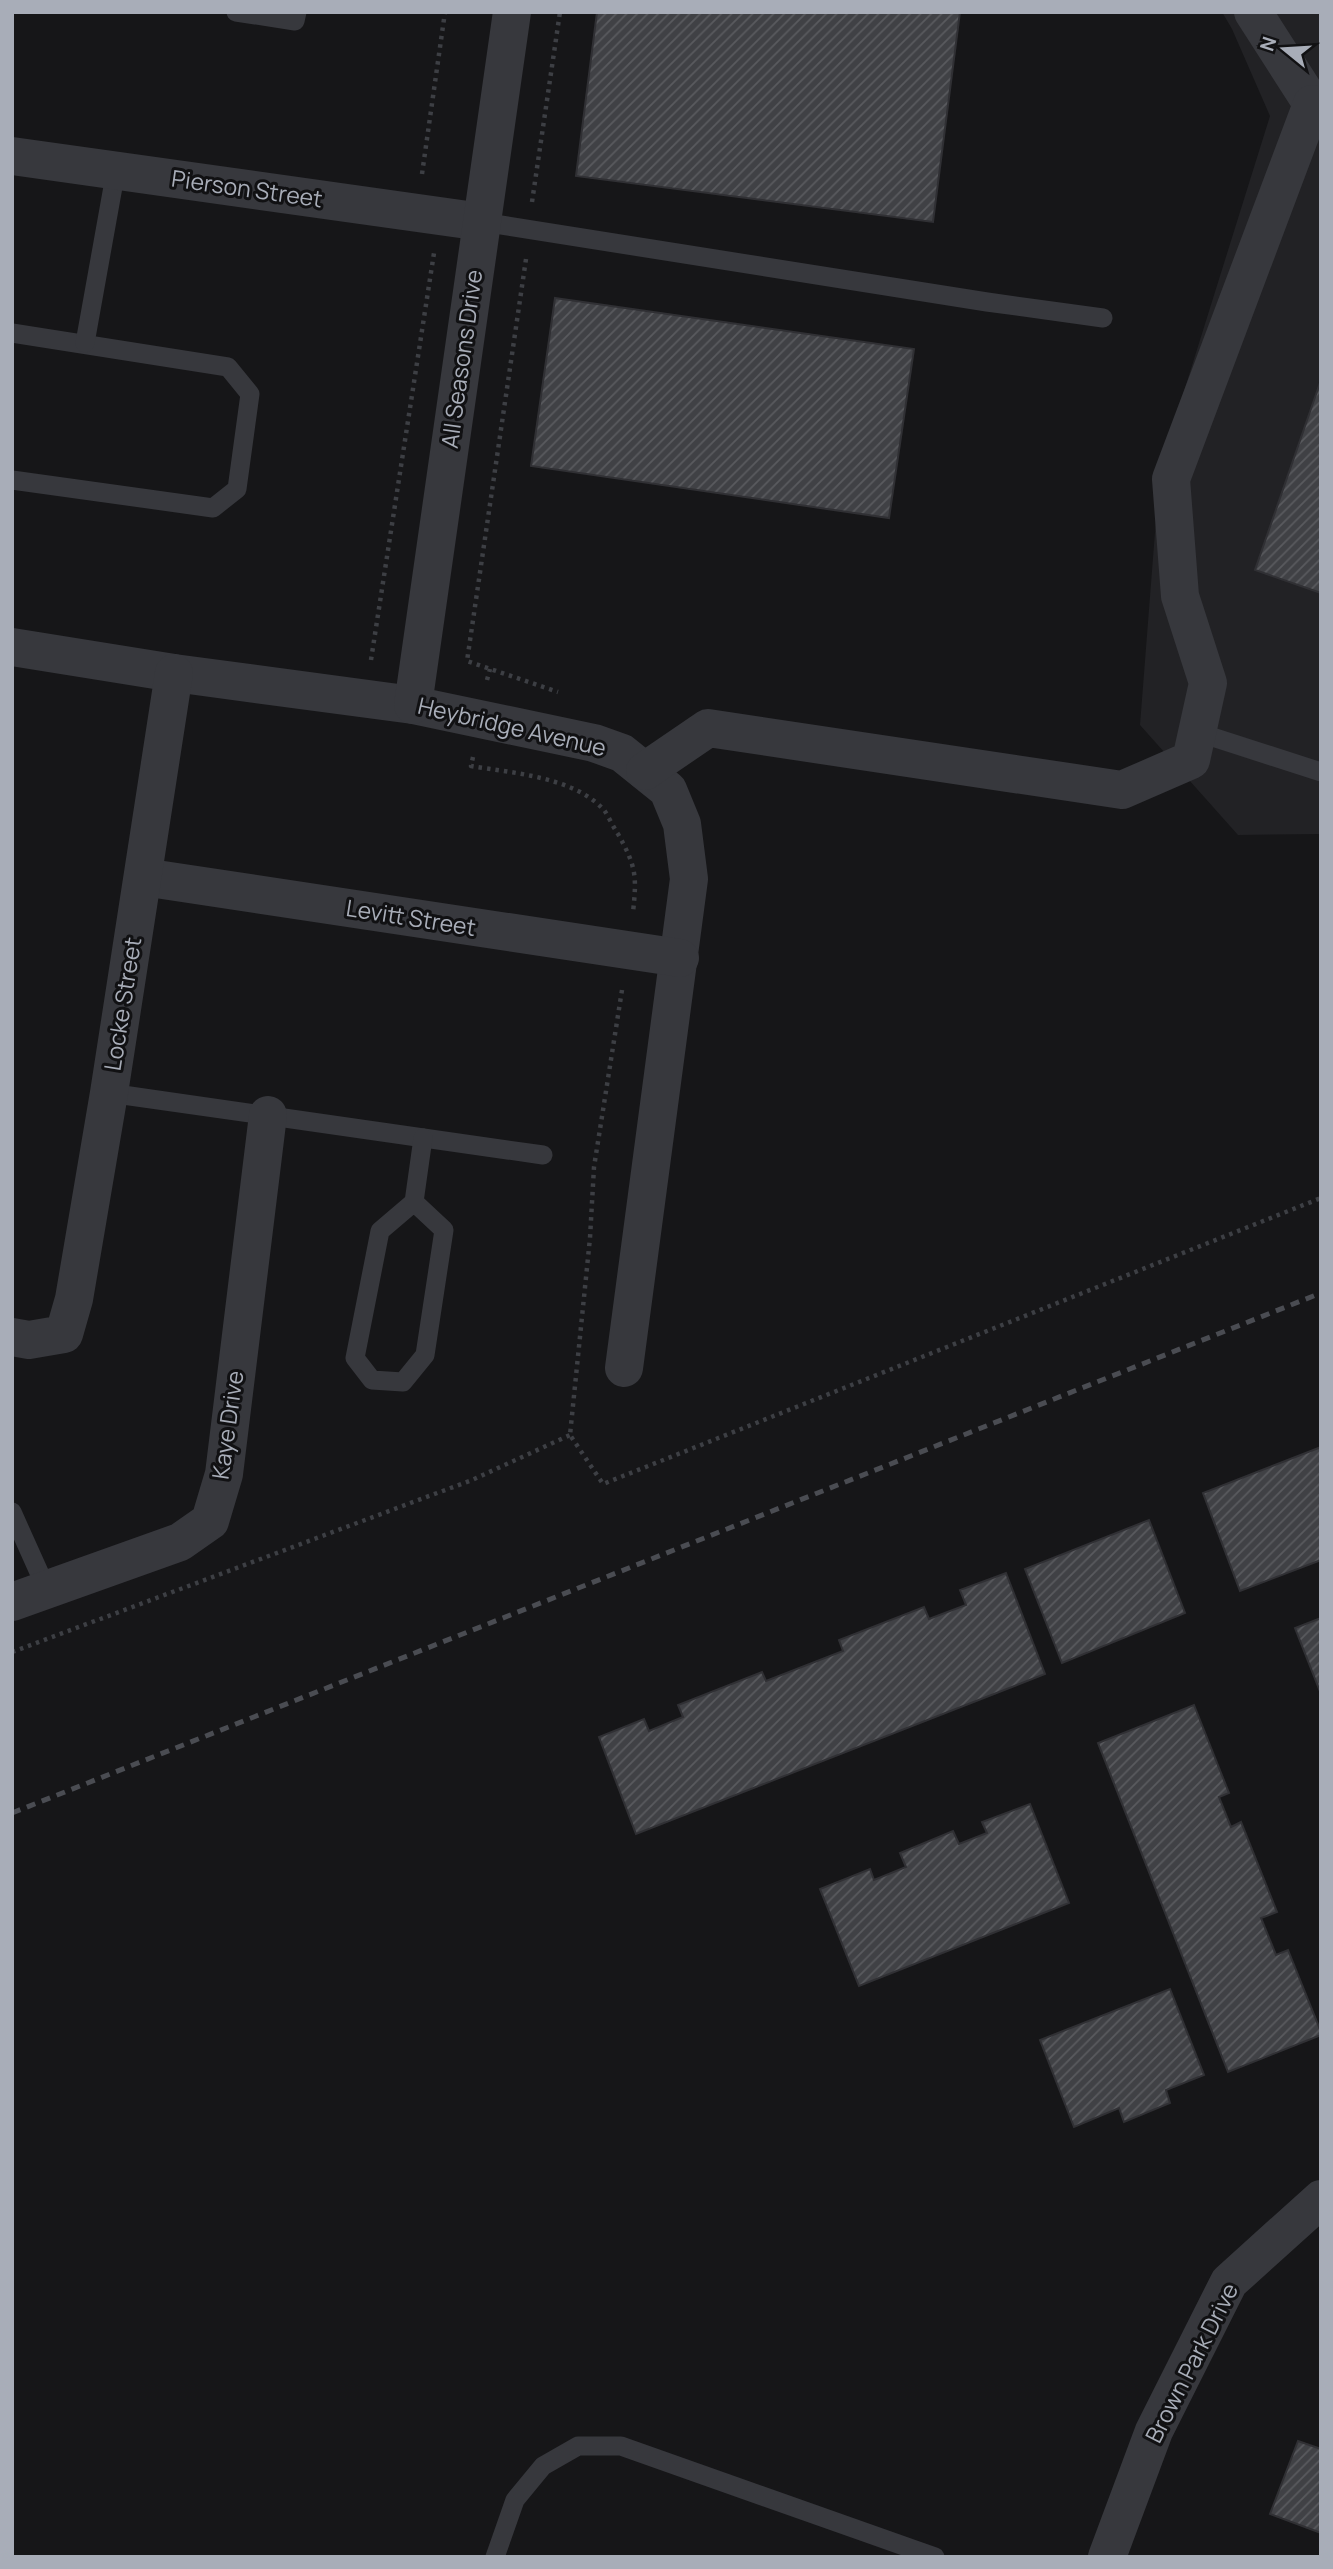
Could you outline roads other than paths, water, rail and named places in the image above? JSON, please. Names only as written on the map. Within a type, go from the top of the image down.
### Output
[{"type":"street","name":"All Seasons Drive","points":[[413,705],[512,12]]},
{"type":"street","points":[[645,771],[708,728],[1122,790],[1191,760],[1208,683],[1180,596],[1171,479],[1316,106],[1253,12]]},
{"type":"street","name":"Pierson Street","points":[[12,156],[482,222]]},
{"type":"street","name":"Heybridge Avenue","points":[[12,647],[174,673],[413,705],[594,743],[622,752],[668,790],[682,824],[689,879],[624,1368]]},
{"type":"street","name":"Locke Street","points":[[12,1337],[29,1340],[64,1334],[74,1299],[174,673]]},
{"type":"street","name":"Levitt Street","points":[[142,877],[680,958]]},
{"type":"street","name":"Kaye Drive","points":[[30,1596],[180,1542],[210,1521],[224,1475],[268,1115]]},
{"type":"street","name":"Brown Park Drive","points":[[1107,2557],[1154,2431],[1229,2282],[1321,2199]]},
{"type":"lane","points":[[236,12],[295,21],[296,12]]},
{"type":"lane","points":[[85,343],[116,170]]},
{"type":"lane","points":[[482,222],[1103,318]]},
{"type":"lane","points":[[12,333],[228,367],[250,394],[237,489],[213,508],[12,480]]},
{"type":"lane","points":[[1197,732],[1321,772]]},
{"type":"lane","points":[[109,1093],[543,1155]]},
{"type":"lane","points":[[414,1202],[444,1230],[425,1355],[403,1382],[372,1380],[355,1358],[380,1231],[414,1202],[423,1138]]},
{"type":"lane","points":[[12,1512],[30,1596]]},
{"type":"lane","points":[[495,2557],[515,2500],[543,2466],[578,2446],[621,2446],[935,2557]]},
{"type":"railway","points":[[12,1813],[1321,1293]]}]
